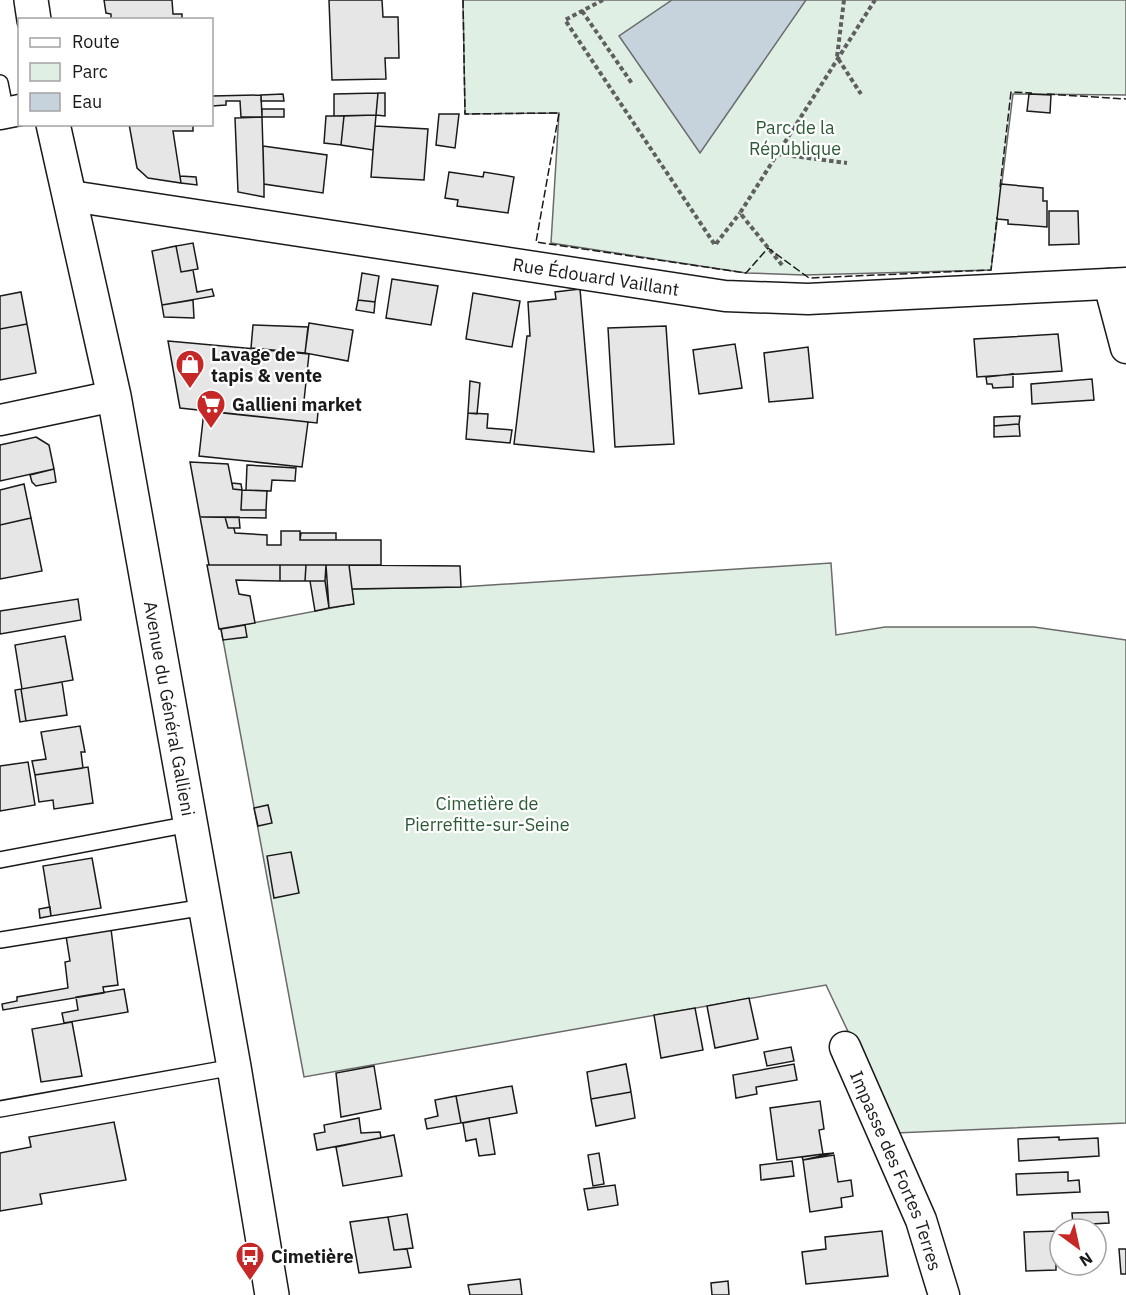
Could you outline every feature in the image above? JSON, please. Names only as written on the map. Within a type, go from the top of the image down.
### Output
[{"type":"street","points":[[31,0],[34,18]]},
{"type":"street","name":"Avenue du Général Gallieni","points":[[54,126],[114,396],[234,1067],[272,1295]]},
{"type":"street","name":"Rue Édouard Vaillant","points":[[71,196],[725,296],[808,299],[1118,284]]},
{"type":"street","points":[[1118,284],[1126,348]]},
{"type":"street","points":[[0,420],[114,396]]},
{"type":"street","name":"Impasse des Fortes Terres","points":[[845,1047],[921,1220],[944,1295]]},
{"type":"lane","points":[[0,82],[8,112]]},
{"type":"lane","points":[[0,860],[190,824]]},
{"type":"lane","points":[[0,940],[205,907]]},
{"type":"lane","points":[[0,1109],[234,1067]]},
{"type":"path","points":[[603,0],[565,20],[715,245],[740,213],[875,0]]},
{"type":"path","points":[[844,0],[837,57],[861,94]]},
{"type":"path","points":[[582,11],[633,85]]},
{"type":"path","points":[[777,154],[847,162]]},
{"type":"path","points":[[740,213],[808,299]]},
{"type":"green space","name":"Parc de la République","points":[[463,0],[1126,0],[1126,95],[1013,94],[991,270],[804,275],[746,273],[551,243],[559,113],[465,114]]},
{"type":"green space","name":"Cimetière de Pierrefitte-sur-Seine","points":[[831,563],[836,635],[885,627],[1034,627],[1126,640],[1126,1123],[896,1133],[826,985],[304,1077],[221,629],[353,604],[352,589],[461,587]]},
{"type":"water","points":[[672,0],[806,0],[700,153],[619,36]]},
{"type":"building","points":[[104,0],[172,0],[173,14],[182,14],[182,18],[111,18],[111,14],[106,13]]},
{"type":"building","points":[[329,0],[382,0],[383,17],[398,17],[399,58],[385,58],[386,79],[332,80]]},
{"type":"building","points":[[378,93],[385,93],[385,116],[376,115]]},
{"type":"building","points":[[378,93],[376,115],[334,116],[334,94]]},
{"type":"building","points":[[283,94],[284,101],[261,101],[261,95]]},
{"type":"building","points":[[1029,94],[1051,95],[1050,113],[1027,111]]},
{"type":"building","points":[[261,95],[262,117],[241,117],[240,101],[226,101],[226,105],[213,106],[213,96]]},
{"type":"building","points":[[262,109],[284,109],[284,117],[262,117]]},
{"type":"building","points":[[439,114],[459,114],[455,148],[436,145]]},
{"type":"building","points":[[376,115],[373,150],[341,145],[344,116]]},
{"type":"building","points":[[326,116],[344,116],[341,145],[324,143]]},
{"type":"building","points":[[262,117],[264,197],[238,192],[235,118]]},
{"type":"building","points":[[129,126],[193,126],[193,131],[173,131],[181,183],[148,178],[137,168]]},
{"type":"building","points":[[375,126],[428,129],[424,180],[371,177]]},
{"type":"building","points":[[263,146],[327,155],[323,193],[264,184]]},
{"type":"building","points":[[449,172],[483,177],[484,172],[514,177],[508,213],[457,206],[458,200],[445,198]]},
{"type":"building","points":[[180,176],[196,177],[197,185],[181,183]]},
{"type":"building","points":[[1001,184],[1043,188],[1043,201],[1047,201],[1047,227],[1008,224],[1008,220],[997,219]]},
{"type":"building","points":[[1049,211],[1078,211],[1079,244],[1049,245]]},
{"type":"building","points":[[193,243],[198,269],[181,272],[176,246]]},
{"type":"building","points":[[176,246],[181,272],[193,270],[197,292],[212,289],[214,296],[162,305],[152,251]]},
{"type":"building","points":[[362,273],[379,276],[375,302],[358,300]]},
{"type":"building","points":[[392,279],[438,286],[431,325],[386,318]]},
{"type":"building","points":[[580,289],[594,452],[514,444],[527,336],[530,336],[528,302],[556,299],[555,292]]},
{"type":"building","points":[[21,292],[27,324],[0,329],[0,296]]},
{"type":"building","points":[[473,293],[520,301],[512,347],[466,339]]},
{"type":"building","points":[[193,300],[194,318],[164,317],[162,305]]},
{"type":"building","points":[[358,300],[375,302],[374,313],[356,310]]},
{"type":"building","points":[[309,323],[353,330],[348,361],[305,353]]},
{"type":"building","points":[[27,324],[36,373],[0,380],[0,329]]},
{"type":"building","points":[[253,325],[308,327],[305,353],[251,348]]},
{"type":"building","points":[[666,326],[674,444],[615,447],[608,328]]},
{"type":"building","points":[[1058,334],[1062,371],[977,377],[974,339]]},
{"type":"building","points":[[168,341],[309,354],[303,410],[318,412],[317,423],[180,408]]},
{"type":"building","points":[[735,344],[742,388],[699,394],[693,350]]},
{"type":"building","points":[[808,347],[813,398],[769,402],[764,353]]},
{"type":"building","points":[[1013,374],[1013,387],[993,388],[992,384],[987,384],[986,377]]},
{"type":"building","points":[[1092,379],[1094,400],[1032,404],[1031,384]]},
{"type":"building","points":[[470,381],[480,383],[477,414],[468,413]]},
{"type":"building","points":[[204,411],[308,422],[302,467],[199,456]]},
{"type":"building","points":[[468,413],[488,414],[487,428],[512,430],[510,443],[466,439]]},
{"type":"building","points":[[1020,416],[1019,424],[994,426],[994,417]]},
{"type":"building","points":[[1019,424],[1020,436],[994,437],[994,426]]},
{"type":"building","points":[[36,437],[49,445],[54,469],[0,481],[0,445]]},
{"type":"building","points":[[190,462],[228,464],[233,489],[242,490],[241,510],[266,510],[266,518],[200,517]]},
{"type":"building","points":[[247,465],[296,468],[295,481],[272,480],[271,491],[246,490]]},
{"type":"building","points":[[54,469],[56,482],[36,486],[32,482],[30,475]]},
{"type":"building","points":[[232,483],[241,484],[242,490],[233,489]]},
{"type":"building","points":[[24,484],[31,518],[0,525],[0,490]]},
{"type":"building","points":[[242,490],[267,491],[266,510],[241,510]]},
{"type":"building","points":[[200,517],[225,517],[228,528],[234,528],[235,533],[267,535],[267,545],[281,545],[281,531],[300,531],[300,540],[381,540],[381,565],[209,565]]},
{"type":"building","points":[[225,517],[239,517],[240,528],[228,528]]},
{"type":"building","points":[[31,518],[42,571],[0,579],[0,525]]},
{"type":"building","points":[[301,533],[336,533],[336,540],[300,540]]},
{"type":"building","points":[[207,565],[280,565],[280,581],[236,580],[239,594],[250,596],[255,623],[219,629]]},
{"type":"building","points":[[280,565],[306,565],[305,581],[280,581]]},
{"type":"building","points":[[306,565],[326,565],[325,581],[305,581]]},
{"type":"building","points":[[326,565],[349,565],[354,604],[329,608]]},
{"type":"building","points":[[349,565],[460,566],[461,587],[352,589]]},
{"type":"building","points":[[310,581],[325,581],[329,608],[315,611]]},
{"type":"building","points":[[78,599],[81,620],[0,634],[0,611]]},
{"type":"building","points":[[245,625],[247,637],[223,640],[221,629]]},
{"type":"building","points":[[65,636],[73,680],[22,689],[15,645]]},
{"type":"building","points":[[62,682],[67,715],[26,721],[21,689]]},
{"type":"building","points":[[21,689],[26,721],[20,722],[15,690]]},
{"type":"building","points":[[80,726],[85,752],[81,752],[83,768],[35,775],[32,761],[46,759],[41,732]]},
{"type":"building","points":[[28,762],[35,805],[0,811],[0,766]]},
{"type":"building","points":[[88,767],[93,803],[54,809],[53,800],[39,802],[35,775]]},
{"type":"building","points":[[268,805],[272,823],[258,826],[254,808]]},
{"type":"building","points":[[291,852],[299,893],[274,898],[267,856]]},
{"type":"building","points":[[92,858],[101,908],[51,916],[43,866]]},
{"type":"building","points":[[50,907],[51,916],[40,918],[39,909]]},
{"type":"building","points":[[111,929],[118,985],[103,987],[104,993],[3,1010],[2,1004],[17,1001],[17,997],[68,988],[65,962],[70,961],[66,936]]},
{"type":"building","points":[[124,989],[128,1012],[64,1023],[62,1013],[78,1010],[76,997]]},
{"type":"building","points":[[749,998],[758,1039],[715,1048],[707,1006]]},
{"type":"building","points":[[695,1008],[703,1050],[661,1058],[654,1015]]},
{"type":"building","points":[[72,1022],[82,1076],[41,1082],[32,1029]]},
{"type":"building","points":[[791,1047],[794,1061],[767,1066],[764,1052]]},
{"type":"building","points":[[626,1064],[631,1092],[591,1099],[587,1072]]},
{"type":"building","points":[[794,1064],[797,1080],[756,1087],[757,1094],[736,1098],[733,1075]]},
{"type":"building","points":[[374,1066],[381,1109],[341,1117],[336,1073]]},
{"type":"building","points":[[512,1086],[517,1113],[461,1123],[456,1096]]},
{"type":"building","points":[[631,1092],[635,1118],[596,1126],[591,1099]]},
{"type":"building","points":[[456,1096],[461,1123],[427,1129],[425,1119],[438,1116],[435,1100]]},
{"type":"building","points":[[820,1101],[824,1129],[819,1130],[823,1154],[777,1160],[770,1108]]},
{"type":"building","points":[[359,1118],[361,1133],[380,1132],[381,1138],[317,1150],[314,1134],[325,1132],[324,1125]]},
{"type":"building","points":[[489,1118],[495,1154],[479,1156],[476,1139],[466,1141],[463,1123]]},
{"type":"building","points":[[114,1122],[126,1180],[40,1194],[42,1204],[0,1211],[0,1153],[31,1147],[29,1137]]},
{"type":"building","points":[[394,1135],[402,1176],[343,1186],[336,1147]]},
{"type":"building","points":[[1059,1137],[1059,1140],[1098,1138],[1099,1156],[1019,1161],[1018,1139]]},
{"type":"building","points":[[599,1153],[604,1184],[593,1186],[588,1155]]},
{"type":"building","points":[[834,1153],[803,1160],[802,1157],[823,1154]]},
{"type":"building","points":[[834,1155],[838,1182],[851,1180],[853,1196],[841,1198],[842,1207],[810,1212],[803,1160]]},
{"type":"building","points":[[792,1161],[794,1176],[761,1180],[760,1165]]},
{"type":"building","points":[[1068,1172],[1068,1181],[1079,1180],[1080,1192],[1017,1195],[1016,1174]]},
{"type":"building","points":[[615,1185],[618,1205],[588,1210],[584,1189]]},
{"type":"building","points":[[1108,1212],[1109,1223],[1108,1217],[1072,1217],[1072,1213]]},
{"type":"building","points":[[407,1214],[413,1248],[394,1250],[388,1217]]},
{"type":"building","points":[[388,1217],[394,1250],[407,1249],[411,1267],[359,1273],[350,1222]]},
{"type":"building","points":[[882,1231],[888,1276],[806,1284],[802,1252],[826,1249],[825,1237]]},
{"type":"building","points":[[1048,1231],[1048,1270],[1026,1271],[1024,1232]]},
{"type":"building","points":[[1119,1249],[1126,1249],[1126,1274],[1121,1274]]},
{"type":"building","points":[[520,1279],[522,1295],[470,1295],[468,1285]]},
{"type":"building","points":[[728,1281],[729,1295],[712,1295],[711,1283]]},
{"type":"fence","points":[[463,0],[465,114],[559,113],[536,242],[746,273],[768,248],[809,278],[991,270],[997,217]]},
{"type":"fence","points":[[1000,187],[1011,92],[1032,93]]},
{"type":"fence","points":[[1047,94],[1126,99]]},
{"type":"place","name":"Lavage de tapis & vente","points":[[190,390]]},
{"type":"place","name":"Gallieni market","points":[[211,430]]},
{"type":"place","name":"Cimetière","points":[[250,1282]]}]
